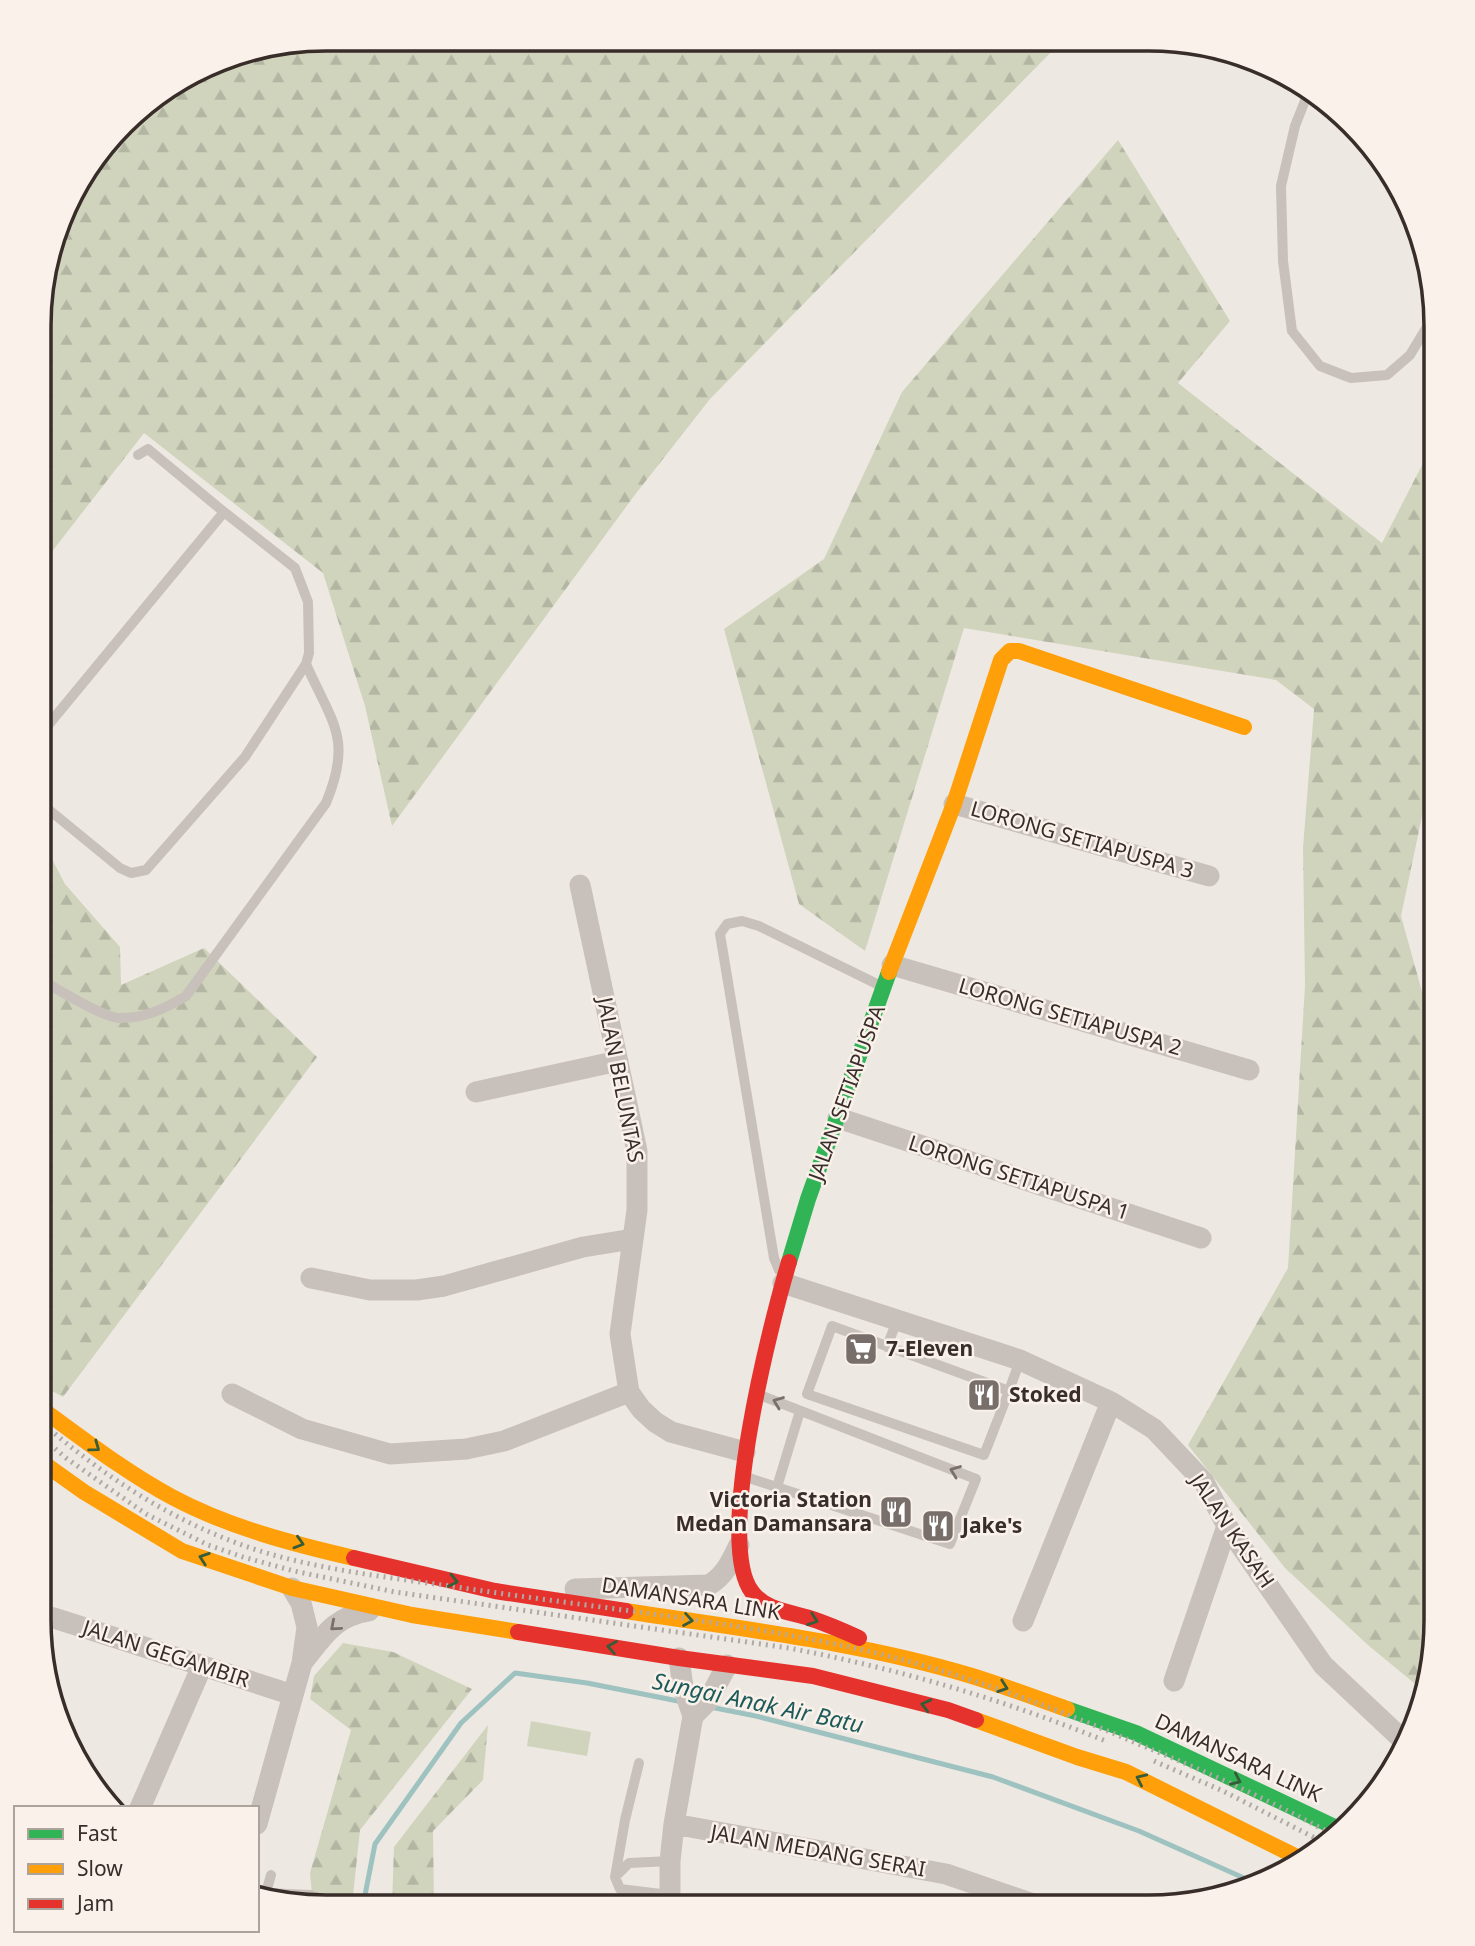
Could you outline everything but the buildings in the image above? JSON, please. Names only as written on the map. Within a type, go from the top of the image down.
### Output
[{"type":"main road","name":"JALAN SETIAPUSPA","points":[[914,1661],[810,1618],[775,1609],[752,1593],[745,1578],[739,1545],[746,1452],[756,1394],[783,1283],[808,1199],[892,965],[954,804],[1005,654],[1019,651],[1244,727]]},
{"type":"main road","name":"DAMANSARA LINK","points":[[51,1416],[130,1472],[172,1497],[219,1519],[328,1552],[495,1591],[810,1639],[972,1676],[1136,1733],[1332,1826]]},
{"type":"main road","points":[[51,1469],[84,1492],[182,1550],[292,1588],[380,1609],[680,1658],[813,1676],[948,1710],[1126,1772],[1293,1854]]},
{"type":"main road","points":[[1203,1808],[1282,1861]]},
{"type":"street","name":"LORONG SETIAPUSPA 3","points":[[954,804],[1209,876]]},
{"type":"street","name":"JALAN BELUNTAS","points":[[580,885],[637,1151],[638,1210],[620,1334],[629,1392]]},
{"type":"street","name":"LORONG SETIAPUSPA 2","points":[[892,965],[1249,1070]]},
{"type":"street","points":[[475,1092],[618,1061]]},
{"type":"street","name":"LORONG SETIAPUSPA 1","points":[[838,1118],[1200,1238]]},
{"type":"street","points":[[311,1278],[370,1290],[417,1290],[444,1286],[583,1247],[633,1239]]},
{"type":"street","name":"JALAN KASAH","points":[[783,1283],[1020,1360],[1111,1402],[1154,1429],[1204,1482],[1227,1526],[1323,1665],[1399,1736]]},
{"type":"street","points":[[232,1394],[303,1429],[390,1454],[466,1449],[504,1441],[629,1392],[641,1409],[671,1432],[746,1452]]},
{"type":"street","points":[[1023,1621],[1111,1402]]},
{"type":"street","points":[[1174,1681],[1227,1526]]},
{"type":"street","name":"JALAN SETIAPUSPA","points":[[495,1591],[709,1585],[727,1569],[739,1545]]},
{"type":"street","points":[[259,1817],[302,1663],[307,1626],[301,1603],[292,1588]]},
{"type":"street","points":[[302,1663],[331,1628],[349,1614],[380,1609]]},
{"type":"street","name":"JALAN GEGAMBIR","points":[[51,1618],[293,1695]]},
{"type":"street","points":[[680,1658],[695,1707]]},
{"type":"street","points":[[669,1895],[674,1824],[695,1707],[727,1665]]},
{"type":"street","points":[[141,1806],[202,1666]]},
{"type":"street","name":"JALAN MEDANG SERAI","points":[[674,1824],[946,1874],[1007,1895]]},
{"type":"lane","points":[[1305,100],[1295,126],[1281,186],[1283,261],[1292,331],[1320,366],[1351,378],[1387,375],[1410,355],[1424,332]]},
{"type":"lane","points":[[51,811],[120,868],[131,873],[146,870],[245,757],[306,664],[309,653],[308,602],[295,568],[148,449],[138,455]]},
{"type":"lane","points":[[51,722],[224,512]]},
{"type":"lane","points":[[51,986],[117,1018],[160,1012],[186,996],[326,803],[335,779],[340,756],[339,736],[306,664]]},
{"type":"lane","points":[[783,1283],[774,1258],[720,934],[727,924],[742,921],[760,926],[884,988]]},
{"type":"lane","points":[[887,1347],[897,1320]]},
{"type":"lane","points":[[1009,1391],[832,1326],[807,1394],[984,1455],[1009,1391],[1020,1360]]},
{"type":"lane","points":[[744,1476],[950,1544],[976,1479],[756,1394]]},
{"type":"lane","points":[[776,1487],[800,1411]]},
{"type":"lane","points":[[639,1763],[615,1877],[620,1889],[647,1895]]},
{"type":"lane","points":[[615,1877],[629,1863],[670,1861]]},
{"type":"lane","points":[[267,1889],[271,1875]]},
{"type":"green space","points":[[307,51],[1052,51],[710,399],[634,496],[392,826],[365,706],[323,573],[144,433],[51,553],[51,307],[65,237],[79,204],[97,173],[131,131],[173,97],[220,72],[254,60]]},
{"type":"green space","points":[[1118,140],[1230,321],[1178,383],[1382,543],[1424,461],[1424,807],[1401,916],[1424,999],[1424,1639],[1417,1685],[1369,1646],[1285,1568],[1188,1445],[1288,1268],[1305,986],[1303,848],[1314,709],[1276,680],[964,628],[865,951],[799,904],[724,629],[824,559],[902,392]]},
{"type":"green space","points":[[51,857],[65,884],[120,947],[121,985],[204,948],[317,1057],[63,1397],[51,1390]]},
{"type":"green space","points":[[343,1643],[393,1652],[472,1689],[360,1830],[353,1895],[312,1895],[310,1873],[351,1730],[310,1699],[314,1676]]},
{"type":"green space","points":[[531,1721],[591,1732],[587,1756],[527,1746]]},
{"type":"green space","points":[[488,1725],[483,1780],[433,1831],[434,1895],[392,1895],[394,1847]]},
{"type":"waterway","name":"Sungai Anak Air Batu","points":[[365,1895],[375,1844],[461,1723],[515,1673],[587,1683],[683,1702]]},
{"type":"waterway","name":"Sungai Anak Air Batu","points":[[710,1707],[756,1716],[993,1777],[1139,1831],[1245,1878]]},
{"type":"railway","points":[[51,1430],[110,1476],[162,1508],[217,1535],[270,1554],[349,1571],[745,1628],[840,1645],[916,1663],[991,1686],[1100,1728],[1238,1787],[1326,1831]]},
{"type":"railway","points":[[51,1445],[146,1514],[208,1545],[243,1557],[294,1571],[395,1592],[830,1656],[991,1699],[1108,1742]]},
{"type":"railway","points":[[1154,1761],[1223,1791],[1316,1839]]},
{"type":"traffic: fast","points":[[789,1262],[808,1199],[889,972]]},
{"type":"traffic: fast","points":[[1067,1709],[1136,1733],[1332,1826]]},
{"type":"traffic: slow","points":[[889,972],[954,804],[1001,660],[1010,651],[1019,651],[1244,727]]},
{"type":"traffic: slow","points":[[51,1416],[137,1477],[193,1508],[261,1534],[354,1558]]},
{"type":"traffic: slow","points":[[51,1469],[84,1492],[182,1551],[292,1588],[412,1615],[518,1632]]},
{"type":"traffic: slow","points":[[626,1611],[886,1654],[972,1676],[1067,1709]]},
{"type":"traffic: slow","points":[[976,1720],[1126,1772],[1292,1855]]},
{"type":"traffic: jam","points":[[789,1262],[759,1380],[742,1482],[739,1528],[742,1566],[752,1592],[764,1603],[778,1610],[822,1622],[859,1638]]},
{"type":"traffic: jam","points":[[354,1558],[495,1591],[626,1611]]},
{"type":"traffic: jam","points":[[518,1632],[813,1676],[948,1710],[976,1720]]},
{"type":"place","name":"7-Eleven","points":[[861,1349]]},
{"type":"place","name":"Stoked","points":[[984,1395]]},
{"type":"place","name":"Victoria Station Medan Damansara","points":[[896,1512]]},
{"type":"place","name":"Jake's","points":[[938,1526]]}]
